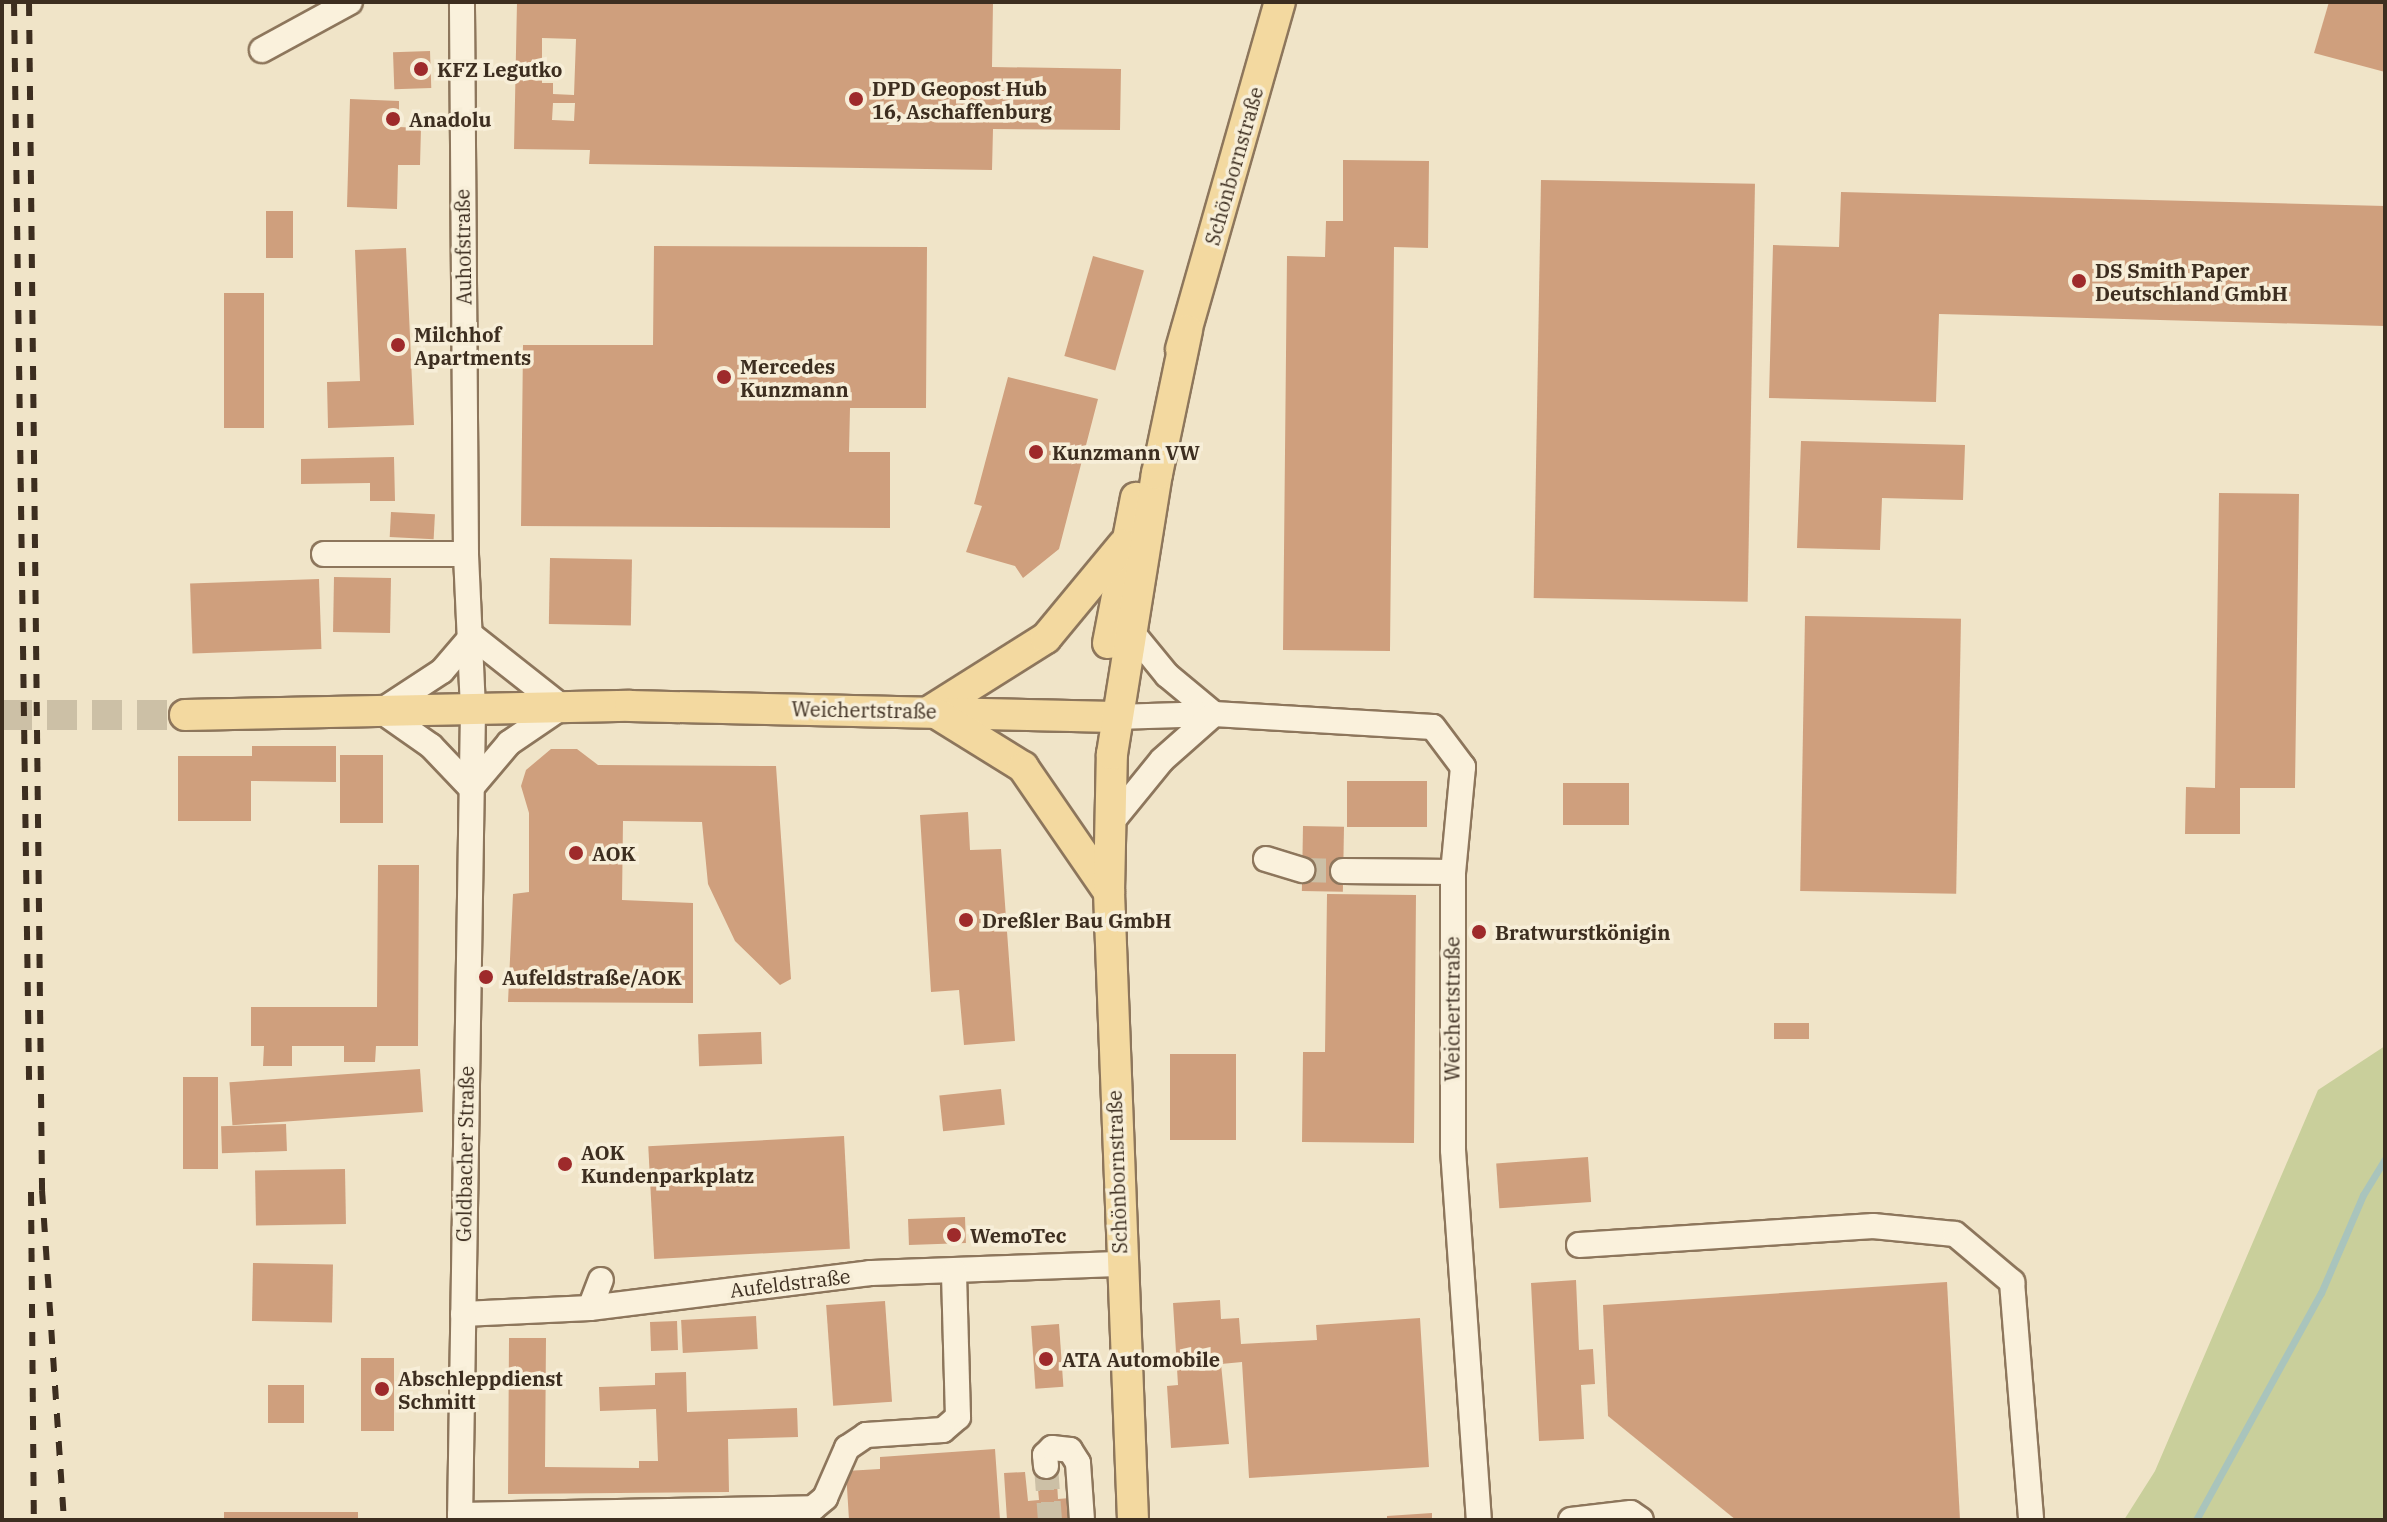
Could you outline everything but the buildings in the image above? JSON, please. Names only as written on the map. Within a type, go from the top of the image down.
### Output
[{"type":"main road","name":"Schönbornstraße","points":[[1115,717],[1106,659],[1124,543],[1280,2]]},
{"type":"main road","name":"Schönbornstraße","points":[[1133,1520],[1119,1264],[1110,824],[1115,717],[1187,330]]},
{"type":"main road","points":[[1109,892],[1023,767],[930,711],[1046,638],[1124,543]]},
{"type":"main road","points":[[185,715],[473,709]]},
{"type":"main road","name":"Weichertstraße","points":[[473,709],[930,711],[1115,717]]},
{"type":"street","points":[[262,50],[350,2]]},
{"type":"street","name":"Auhofstraße","points":[[462,2],[466,554],[473,709]]},
{"type":"street","points":[[324,554],[466,554]]},
{"type":"street","points":[[1110,824],[1162,760],[1214,714],[1167,675],[1131,631]]},
{"type":"street","points":[[472,636],[562,707],[509,743],[471,788],[431,746],[381,711],[442,671],[472,636]]},
{"type":"street","name":"Goldbacher Straße","points":[[460,1518],[473,709]]},
{"type":"street","name":"Weichertstraße","points":[[1115,717],[1214,714],[1376,720],[1433,727],[1463,767],[1453,872],[1453,1150],[1479,1520]]},
{"type":"street","points":[[1266,859],[1302,870]]},
{"type":"street","points":[[1343,871],[1453,872]]},
{"type":"street","points":[[1579,1245],[1873,1226],[1955,1234],[2012,1282],[2031,1520]]},
{"type":"street","name":"Aufeldstraße","points":[[463,1314],[590,1308],[870,1273],[1119,1264]]},
{"type":"street","points":[[460,1518],[813,1508],[825,1498],[847,1448],[866,1435],[943,1430],[958,1417],[954,1271]]},
{"type":"street","points":[[590,1308],[601,1280]]},
{"type":"street","points":[[1046,1466],[1045,1455],[1052,1448],[1070,1450],[1078,1463],[1082,1520]]},
{"type":"street","points":[[1571,1520],[1631,1513],[1641,1520]]},
{"type":"green space","points":[[2385,1046],[2385,1520],[2124,1520],[2155,1471],[2318,1090]]},
{"type":"waterway","points":[[2196,1520],[2321,1293],[2363,1195],[2385,1159]]},
{"type":"tunnel","points":[[2,715],[185,715]]},
{"type":"tunnel","points":[[1302,870],[1343,871]]},
{"type":"tunnel","points":[[1046,1466],[1050,1520]]},
{"type":"railway","points":[[14,2],[29,1080]]},
{"type":"railway","points":[[29,2],[42,1190],[64,1520]]},
{"type":"railway","points":[[31,1192],[34,1520]]},
{"type":"place","name":"KFZ Legutko","points":[[421,69]]},
{"type":"place","name":"DPD Geopost Hub 16, Aschaffenburg","points":[[856,99]]},
{"type":"place","name":"Anadolu","points":[[393,119]]},
{"type":"place","name":"DS Smith Paper Deutschland GmbH","points":[[2079,281]]},
{"type":"place","name":"Milchhof Apartments","points":[[398,345]]},
{"type":"place","name":"Mercedes Kunzmann","points":[[724,377]]},
{"type":"place","name":"Kunzmann VW","points":[[1036,452]]},
{"type":"place","name":"AOK","points":[[576,853]]},
{"type":"place","name":"Dreßler Bau GmbH","points":[[966,920]]},
{"type":"place","name":"Bratwurstkönigin","points":[[1479,932]]},
{"type":"place","name":"Aufeldstraße/AOK","points":[[486,977]]},
{"type":"place","name":"AOK Kundenparkplatz","points":[[565,1164]]},
{"type":"place","name":"WemoTec","points":[[954,1235]]},
{"type":"place","name":"ATA Automobile","points":[[1046,1359]]},
{"type":"place","name":"Abschleppdienst Schmitt","points":[[382,1389]]}]
